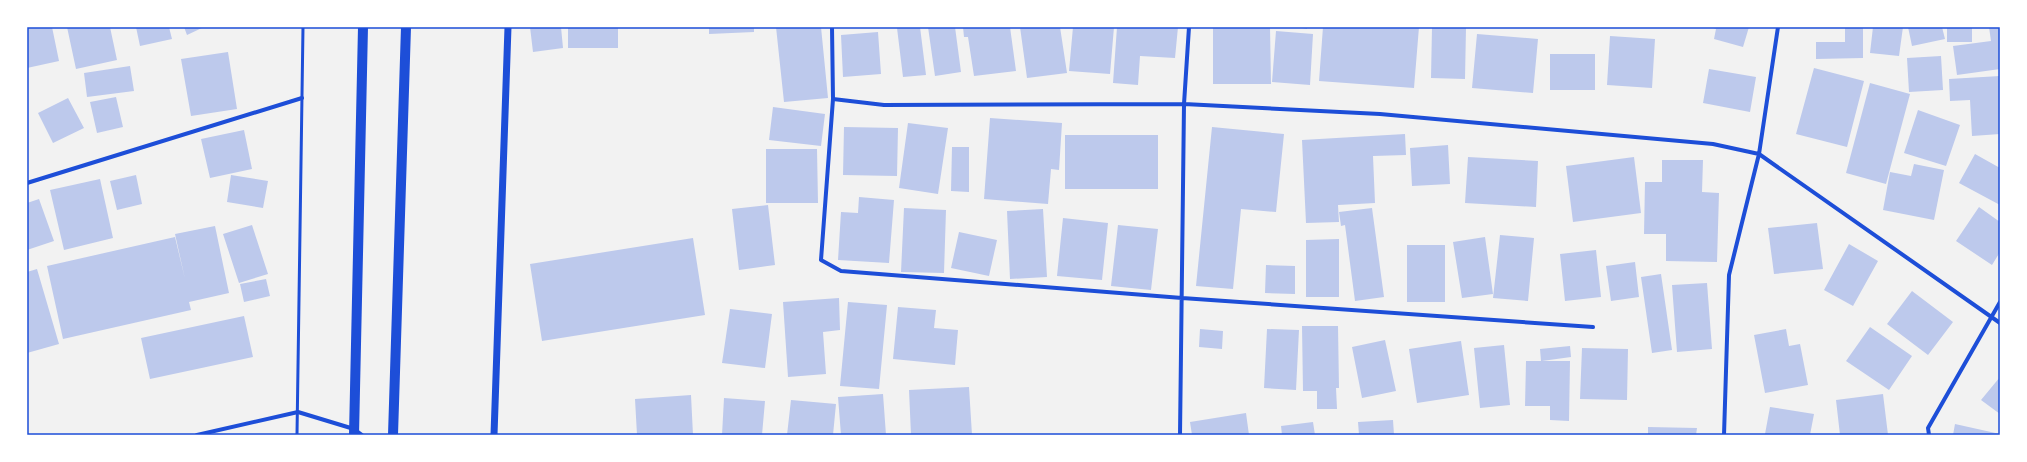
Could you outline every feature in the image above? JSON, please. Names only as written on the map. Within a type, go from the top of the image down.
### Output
[{"type":"main road","points":[[357,433],[363,27]]},
{"type":"main road","points":[[393,435],[406,27]]},
{"type":"street","points":[[494,435],[508,27]]},
{"type":"street","points":[[832,27],[833,99],[821,260],[840,271],[1182,298],[1593,327]]},
{"type":"street","points":[[1180,435],[1184,104],[1188,27]]},
{"type":"street","points":[[1724,435],[1728,275],[1759,154],[1778,27]]},
{"type":"street","points":[[27,183],[302,98]]},
{"type":"street","points":[[833,99],[884,105],[1184,104],[1380,114],[1713,144],[1759,154],[2000,323]]},
{"type":"street","points":[[1929,435],[1928,428],[2000,302]]},
{"type":"street","points":[[197,435],[298,412],[357,433]]},
{"type":"lane","points":[[297,435],[303,27]]},
{"type":"building","points":[[27,27],[52,27],[59,61],[27,68]]},
{"type":"building","points":[[67,27],[110,27],[117,60],[76,69]]},
{"type":"building","points":[[136,27],[169,27],[172,39],[140,46]]},
{"type":"building","points":[[184,27],[204,27],[187,35]]},
{"type":"building","points":[[530,27],[561,27],[563,48],[533,52]]},
{"type":"building","points":[[568,27],[618,27],[618,48],[568,48]]},
{"type":"building","points":[[709,27],[754,27],[754,32],[709,34]]},
{"type":"building","points":[[776,27],[821,27],[828,98],[784,102]]},
{"type":"building","points":[[920,27],[926,75],[903,77],[897,28]]},
{"type":"building","points":[[928,27],[955,27],[961,72],[935,76]]},
{"type":"building","points":[[963,27],[1010,27],[1016,71],[974,76],[968,37],[964,37]]},
{"type":"building","points":[[1020,27],[1060,27],[1067,73],[1027,78]]},
{"type":"building","points":[[1073,27],[1114,27],[1110,74],[1069,71]]},
{"type":"building","points":[[1117,27],[1178,27],[1175,58],[1140,56],[1138,85],[1113,83]]},
{"type":"building","points":[[1213,27],[1270,27],[1271,84],[1213,84]]},
{"type":"building","points":[[1323,27],[1419,27],[1414,88],[1319,81]]},
{"type":"building","points":[[1432,27],[1466,28],[1465,79],[1431,78]]},
{"type":"building","points":[[1710,27],[1749,27],[1743,47],[1714,39],[1716,29]]},
{"type":"building","points":[[1845,27],[1863,27],[1863,58],[1816,59],[1816,42],[1845,42]]},
{"type":"building","points":[[1873,27],[1903,27],[1899,56],[1870,53]]},
{"type":"building","points":[[1908,27],[1942,27],[1945,39],[1912,46]]},
{"type":"building","points":[[1947,27],[1972,27],[1972,42],[1947,42]]},
{"type":"building","points":[[1989,27],[2000,27],[2000,69],[1957,75],[1953,46],[1991,41]]},
{"type":"building","points":[[1276,31],[1313,34],[1310,85],[1272,82]]},
{"type":"building","points":[[878,32],[881,74],[843,77],[841,35]]},
{"type":"building","points":[[1477,34],[1538,39],[1533,93],[1472,88]]},
{"type":"building","points":[[1610,36],[1655,39],[1652,88],[1607,85]]},
{"type":"building","points":[[228,52],[237,109],[191,116],[181,59]]},
{"type":"building","points":[[1550,54],[1595,54],[1595,90],[1550,90]]},
{"type":"building","points":[[1941,56],[1943,90],[1909,92],[1907,58]]},
{"type":"building","points":[[130,66],[134,91],[87,97],[84,73]]},
{"type":"building","points":[[1814,68],[1864,81],[1847,147],[1796,134]]},
{"type":"building","points":[[1709,69],[1756,77],[1750,112],[1703,103]]},
{"type":"building","points":[[2000,76],[2000,134],[1972,136],[1970,100],[1950,101],[1949,79]]},
{"type":"building","points":[[1870,83],[1910,94],[1886,184],[1846,173]]},
{"type":"building","points":[[116,97],[123,127],[97,133],[90,102]]},
{"type":"building","points":[[68,98],[84,128],[53,143],[38,113]]},
{"type":"building","points":[[773,107],[825,114],[821,146],[769,140]]},
{"type":"building","points":[[1918,110],[1960,125],[1946,166],[1904,153]]},
{"type":"building","points":[[990,118],[1062,123],[1059,170],[1051,169],[1048,204],[984,199]]},
{"type":"building","points":[[908,123],[948,128],[938,194],[899,188]]},
{"type":"building","points":[[844,127],[898,128],[897,176],[843,175]]},
{"type":"building","points":[[1212,127],[1284,134],[1276,212],[1241,209],[1233,289],[1196,286]]},
{"type":"building","points":[[244,130],[252,169],[210,178],[201,139]]},
{"type":"building","points":[[1405,134],[1406,155],[1373,156],[1375,203],[1338,205],[1339,222],[1306,223],[1302,140]]},
{"type":"building","points":[[1065,135],[1158,135],[1158,189],[1065,189]]},
{"type":"building","points":[[1448,145],[1450,184],[1412,186],[1410,148]]},
{"type":"building","points":[[952,147],[969,147],[969,192],[951,191]]},
{"type":"building","points":[[766,149],[817,149],[818,203],[766,203]]},
{"type":"building","points":[[1975,154],[2000,168],[2000,205],[1959,183]]},
{"type":"building","points":[[1468,157],[1538,161],[1536,207],[1465,203]]},
{"type":"building","points":[[1634,157],[1641,213],[1573,222],[1566,166]]},
{"type":"building","points":[[1662,160],[1703,160],[1702,192],[1719,193],[1717,262],[1666,261],[1666,234],[1644,234],[1645,182],[1662,182]]},
{"type":"building","points":[[1914,164],[1944,170],[1934,220],[1883,210],[1890,172],[1911,176]]},
{"type":"building","points":[[136,175],[142,204],[117,210],[110,181]]},
{"type":"building","points":[[231,175],[268,181],[263,208],[227,202]]},
{"type":"building","points":[[100,179],[113,238],[64,250],[50,190]]},
{"type":"building","points":[[859,197],[894,200],[889,263],[838,260],[841,212],[858,213]]},
{"type":"building","points":[[39,199],[54,241],[27,250],[27,203]]},
{"type":"building","points":[[768,205],[775,265],[739,270],[732,209]]},
{"type":"building","points":[[1979,207],[2000,222],[2000,252],[1992,265],[1956,241]]},
{"type":"building","points":[[904,208],[946,210],[944,273],[901,272]]},
{"type":"building","points":[[1372,208],[1384,297],[1355,301],[1345,225],[1341,226],[1339,212]]},
{"type":"building","points":[[1043,209],[1047,277],[1010,279],[1007,211]]},
{"type":"building","points":[[1063,218],[1108,223],[1102,280],[1057,276]]},
{"type":"building","points":[[1817,223],[1823,269],[1774,274],[1768,228]]},
{"type":"building","points":[[252,225],[268,274],[239,283],[223,234]]},
{"type":"building","points":[[1118,225],[1158,229],[1151,290],[1111,286]]},
{"type":"building","points":[[215,226],[229,293],[189,302],[191,310],[63,339],[47,266],[175,237],[185,279],[175,234]]},
{"type":"building","points":[[959,232],[997,240],[989,276],[951,268]]},
{"type":"building","points":[[1500,235],[1534,238],[1528,301],[1493,298]]},
{"type":"building","points":[[1485,237],[1493,294],[1462,298],[1453,242]]},
{"type":"building","points":[[693,238],[705,315],[542,341],[530,264]]},
{"type":"building","points":[[1339,239],[1339,297],[1306,297],[1306,240]]},
{"type":"building","points":[[1849,244],[1878,261],[1853,306],[1824,290]]},
{"type":"building","points":[[1407,245],[1445,245],[1445,302],[1407,302]]},
{"type":"building","points":[[1596,250],[1601,297],[1565,301],[1560,254]]},
{"type":"building","points":[[1635,262],[1639,297],[1611,301],[1606,266]]},
{"type":"building","points":[[1266,265],[1295,266],[1295,294],[1265,293]]},
{"type":"building","points":[[37,269],[59,344],[27,353],[27,272]]},
{"type":"building","points":[[1661,274],[1672,350],[1652,353],[1641,277]]},
{"type":"building","points":[[266,279],[270,296],[244,302],[240,284]]},
{"type":"building","points":[[1707,283],[1712,349],[1677,352],[1672,285]]},
{"type":"building","points":[[1912,291],[1953,322],[1928,355],[1887,324]]},
{"type":"building","points":[[839,298],[840,330],[823,332],[826,374],[788,377],[783,302]]},
{"type":"building","points":[[848,302],[887,305],[879,389],[840,386]]},
{"type":"building","points":[[898,307],[936,310],[934,328],[958,330],[955,365],[893,359]]},
{"type":"building","points":[[730,309],[772,314],[765,368],[722,363]]},
{"type":"building","points":[[244,316],[253,357],[150,379],[141,338]]},
{"type":"building","points":[[1302,326],[1338,326],[1339,388],[1336,388],[1337,409],[1317,409],[1317,391],[1303,391]]},
{"type":"building","points":[[1870,327],[1912,356],[1889,390],[1846,361]]},
{"type":"building","points":[[1200,329],[1223,331],[1222,349],[1199,347]]},
{"type":"building","points":[[1267,329],[1299,330],[1296,390],[1264,388]]},
{"type":"building","points":[[1786,329],[1789,346],[1800,344],[1808,385],[1765,393],[1754,335]]},
{"type":"building","points":[[1385,340],[1396,391],[1362,398],[1352,347]]},
{"type":"building","points":[[1461,341],[1469,395],[1417,403],[1409,349]]},
{"type":"building","points":[[1504,345],[1510,405],[1480,408],[1474,348]]},
{"type":"building","points":[[1570,346],[1571,357],[1542,361],[1570,361],[1569,421],[1550,420],[1550,406],[1525,406],[1526,361],[1541,361],[1540,349]]},
{"type":"building","points":[[1582,348],[1628,349],[1627,400],[1580,399]]},
{"type":"building","points":[[2000,377],[2000,414],[1981,400]]},
{"type":"building","points":[[969,387],[972,435],[911,435],[909,390]]},
{"type":"building","points":[[883,394],[886,435],[841,435],[838,397]]},
{"type":"building","points":[[1883,394],[1888,435],[1840,435],[1836,400]]},
{"type":"building","points":[[691,395],[693,435],[637,435],[635,399]]},
{"type":"building","points":[[724,398],[765,401],[762,435],[722,435]]},
{"type":"building","points":[[791,400],[836,404],[833,435],[787,435]]},
{"type":"building","points":[[1770,407],[1814,414],[1810,435],[1765,434]]},
{"type":"building","points":[[1246,413],[1249,435],[1192,435],[1190,422]]},
{"type":"building","points":[[1393,420],[1394,435],[1359,435],[1358,422]]},
{"type":"building","points":[[1313,422],[1315,435],[1282,435],[1281,426]]},
{"type":"building","points":[[1955,424],[2000,434],[2000,435],[1953,435]]},
{"type":"building","points":[[1648,427],[1697,428],[1696,435],[1648,435]]}]
